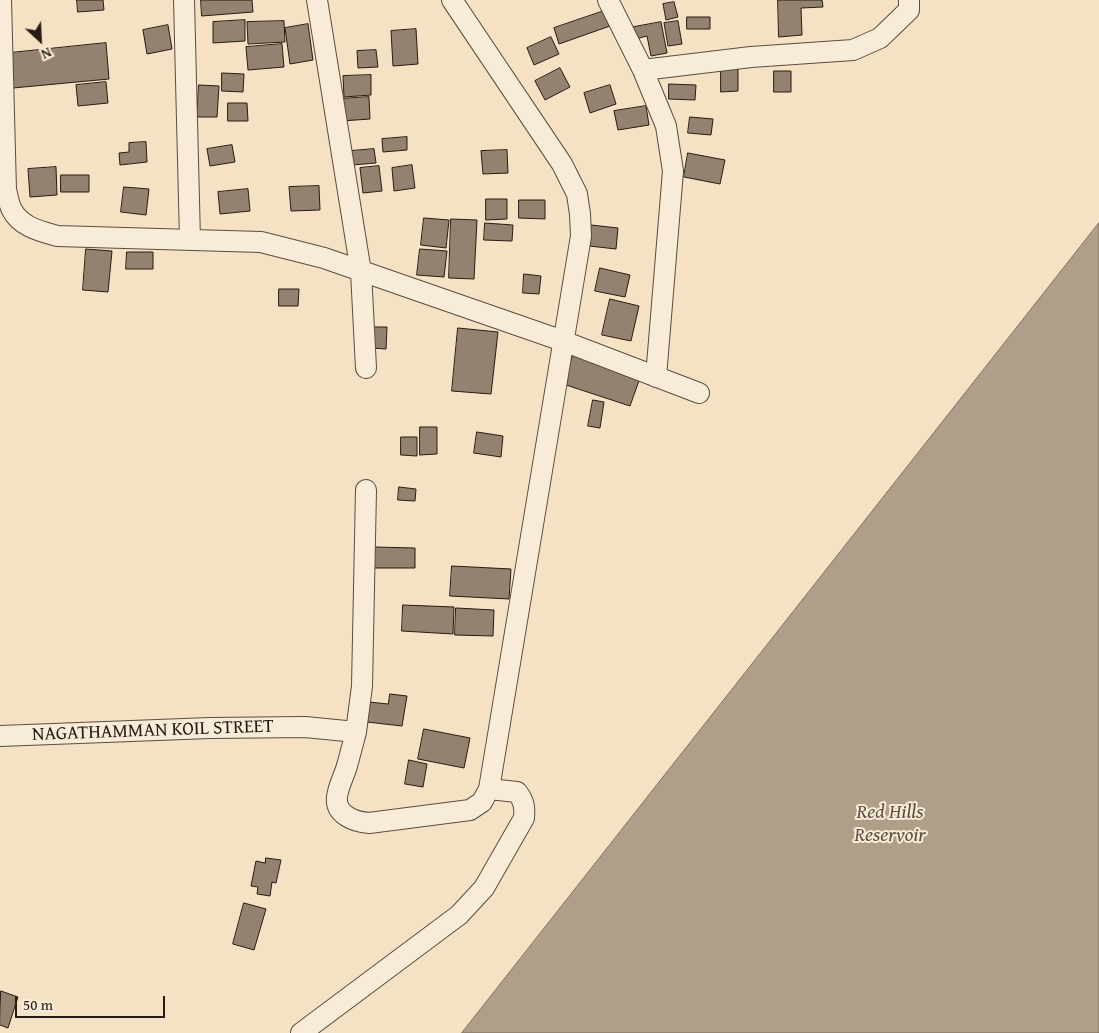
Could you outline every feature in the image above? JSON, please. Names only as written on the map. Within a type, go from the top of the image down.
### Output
[{"type":"street","points":[[1,0],[6,190],[12,210],[22,222],[34,229],[57,236],[261,242],[324,258],[563,341],[699,393]]},
{"type":"street","points":[[184,0],[190,240]]},
{"type":"street","points":[[317,0],[361,272],[366,368]]},
{"type":"street","points":[[366,490],[362,686],[356,732],[337,797],[338,806],[348,818],[357,823],[370,824],[470,810],[482,802],[489,789],[581,236],[577,194],[562,164],[452,0]]},
{"type":"street","points":[[608,0],[644,70],[666,126],[673,171],[656,377]]},
{"type":"street","points":[[644,70],[750,57],[852,50],[880,38],[909,10],[909,0]]},
{"type":"street","name":"NAGATHAMMAN KOIL STREET","points":[[0,736],[210,728],[305,727],[356,732]]},
{"type":"street","points":[[301,1033],[459,916],[484,888],[524,818],[525,807],[522,798],[517,792],[489,789]]},
{"type":"water","name":"Red Hills Reservoir","points":[[1099,223],[1099,1033],[462,1033]]},
{"type":"building","points":[[77,0],[103,0],[104,10],[78,12]]},
{"type":"building","points":[[201,0],[252,0],[253,12],[202,16]]},
{"type":"building","points":[[778,0],[822,0],[823,7],[801,8],[802,35],[779,37]]},
{"type":"building","points":[[674,2],[678,17],[666,20],[663,4]]},
{"type":"building","points":[[604,11],[610,26],[559,44],[554,28]]},
{"type":"building","points":[[687,17],[710,17],[710,29],[687,29]]},
{"type":"building","points":[[245,20],[245,41],[213,43],[213,22]]},
{"type":"building","points":[[284,21],[285,42],[248,44],[247,22]]},
{"type":"building","points":[[678,21],[682,44],[668,46],[664,23]]},
{"type":"building","points":[[661,22],[667,53],[651,56],[647,36],[631,40],[629,28]]},
{"type":"building","points":[[308,24],[313,60],[290,64],[285,28]]},
{"type":"building","points":[[168,25],[172,49],[147,54],[143,30]]},
{"type":"building","points":[[416,29],[418,64],[393,66],[391,31]]},
{"type":"building","points":[[551,37],[559,54],[534,65],[527,48]]},
{"type":"building","points":[[106,43],[109,79],[13,88],[10,53]]},
{"type":"building","points":[[282,44],[284,67],[248,70],[246,47]]},
{"type":"building","points":[[376,50],[378,67],[358,68],[357,51]]},
{"type":"building","points":[[560,68],[570,87],[545,100],[535,81]]},
{"type":"building","points":[[721,68],[738,68],[738,91],[721,92]]},
{"type":"building","points":[[774,71],[791,71],[791,92],[774,92]]},
{"type":"building","points":[[222,73],[244,74],[243,92],[222,91]]},
{"type":"building","points":[[371,75],[371,95],[344,97],[343,76]]},
{"type":"building","points":[[106,82],[108,103],[78,106],[76,85]]},
{"type":"building","points":[[669,84],[696,85],[695,100],[669,99]]},
{"type":"building","points":[[199,85],[219,86],[217,117],[197,117]]},
{"type":"building","points":[[610,85],[616,104],[590,113],[584,93]]},
{"type":"building","points":[[369,97],[370,119],[341,121],[340,99]]},
{"type":"building","points":[[228,103],[247,103],[248,121],[228,121]]},
{"type":"building","points":[[646,106],[649,125],[618,130],[614,111]]},
{"type":"building","points":[[690,117],[713,119],[711,135],[688,133]]},
{"type":"building","points":[[407,137],[407,150],[383,152],[382,139]]},
{"type":"building","points":[[146,142],[147,162],[120,165],[119,153],[129,152],[129,143]]},
{"type":"building","points":[[232,145],[235,162],[210,166],[207,149]]},
{"type":"building","points":[[374,149],[376,163],[352,165],[351,151]]},
{"type":"building","points":[[507,150],[508,173],[483,174],[481,151]]},
{"type":"building","points":[[688,153],[725,160],[720,184],[684,177]]},
{"type":"building","points":[[412,165],[415,188],[394,191],[392,168]]},
{"type":"building","points":[[379,166],[382,191],[363,193],[360,168]]},
{"type":"building","points":[[56,167],[57,195],[30,197],[28,169]]},
{"type":"building","points":[[61,175],[89,175],[89,192],[61,192]]},
{"type":"building","points":[[319,186],[320,210],[291,211],[289,187]]},
{"type":"building","points":[[124,187],[149,189],[146,215],[121,212]]},
{"type":"building","points":[[248,189],[250,211],[220,214],[218,192]]},
{"type":"building","points":[[486,199],[507,199],[507,219],[486,220]]},
{"type":"building","points":[[519,200],[545,200],[545,219],[519,218]]},
{"type":"building","points":[[424,218],[449,220],[446,248],[421,245]]},
{"type":"building","points":[[451,219],[477,220],[474,279],[449,278]]},
{"type":"building","points":[[485,223],[513,225],[512,241],[484,240]]},
{"type":"building","points":[[591,225],[618,228],[616,249],[589,246]]},
{"type":"building","points":[[86,249],[112,251],[108,292],[83,290]]},
{"type":"building","points":[[420,249],[447,251],[444,277],[417,275]]},
{"type":"building","points":[[127,252],[153,252],[153,269],[126,269]]},
{"type":"building","points":[[600,268],[630,275],[625,297],[595,291]]},
{"type":"building","points":[[524,274],[541,276],[539,294],[523,293]]},
{"type":"building","points":[[279,289],[299,289],[298,306],[279,306]]},
{"type":"building","points":[[610,299],[639,306],[631,341],[602,335]]},
{"type":"building","points":[[372,327],[387,327],[386,349],[371,348]]},
{"type":"building","points":[[458,328],[498,332],[491,394],[452,391]]},
{"type":"building","points":[[574,353],[641,375],[630,406],[563,384]]},
{"type":"building","points":[[593,400],[604,402],[600,428],[588,426]]},
{"type":"building","points":[[420,427],[437,427],[437,454],[420,455]]},
{"type":"building","points":[[477,432],[503,436],[501,457],[474,453]]},
{"type":"building","points":[[401,437],[417,437],[417,456],[401,455]]},
{"type":"building","points":[[399,487],[416,489],[415,501],[398,500]]},
{"type":"building","points":[[375,547],[415,548],[415,568],[374,568]]},
{"type":"building","points":[[452,566],[511,569],[509,599],[450,596]]},
{"type":"building","points":[[403,605],[454,607],[453,634],[402,631]]},
{"type":"building","points":[[456,608],[494,610],[493,636],[455,635]]},
{"type":"building","points":[[390,694],[407,696],[402,726],[367,722],[369,702],[388,704]]},
{"type":"building","points":[[424,729],[470,738],[464,768],[418,759]]},
{"type":"building","points":[[409,760],[427,764],[423,787],[405,784]]},
{"type":"building","points":[[266,858],[281,860],[276,883],[272,882],[270,896],[257,894],[258,887],[251,886],[256,861],[265,863]]},
{"type":"building","points":[[244,903],[266,909],[254,950],[233,944]]},
{"type":"building","points":[[1,991],[18,997],[8,1028],[0,1025]]}]
